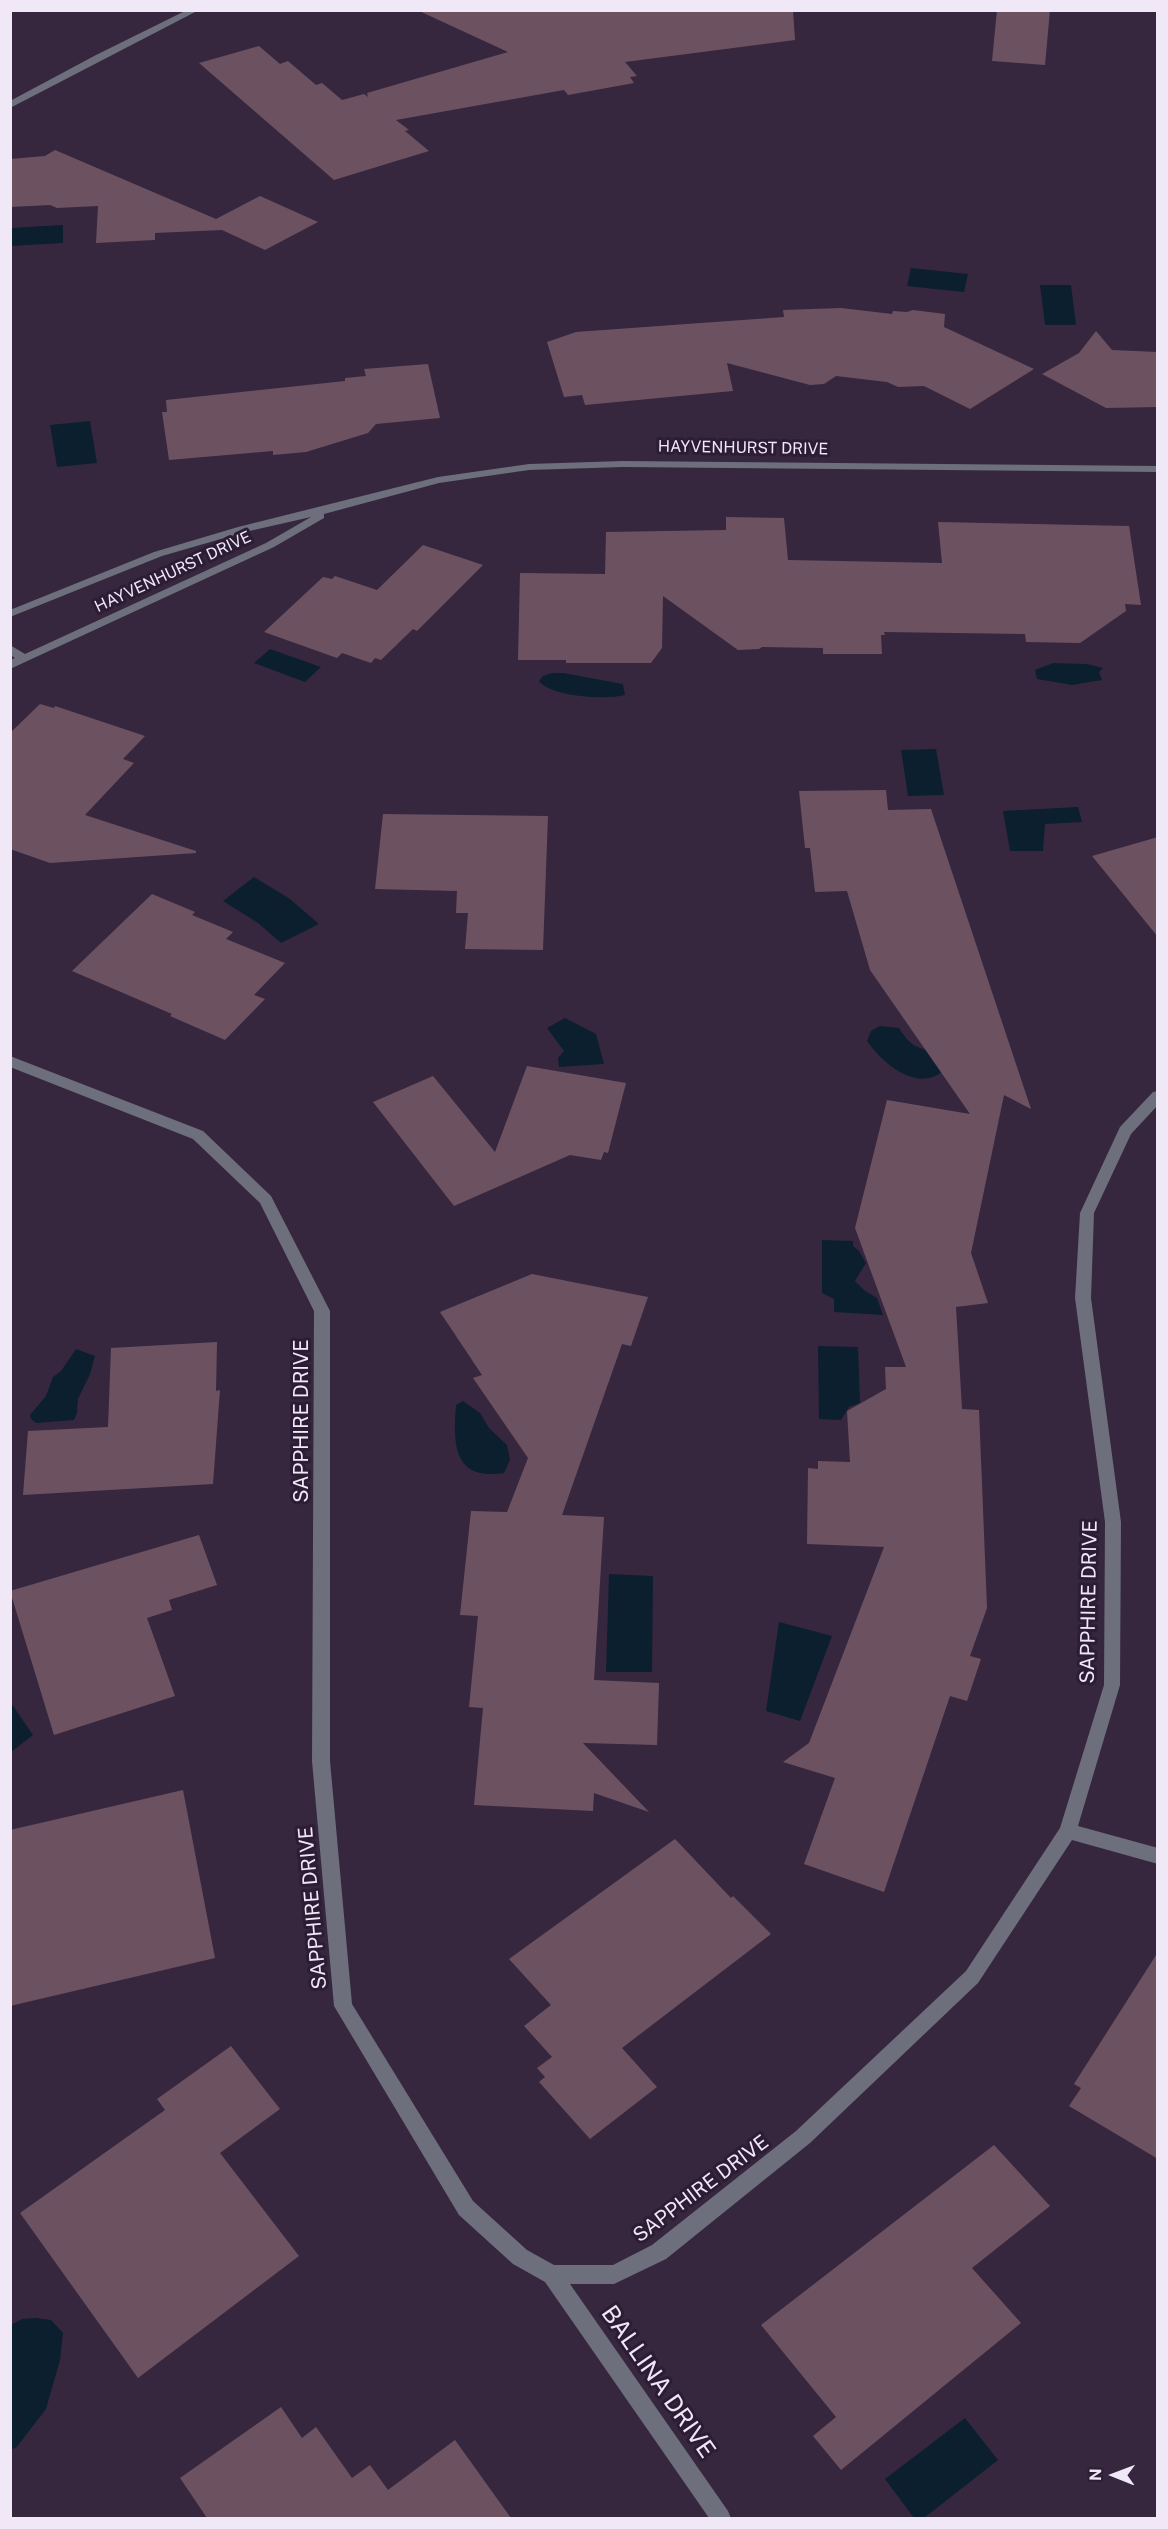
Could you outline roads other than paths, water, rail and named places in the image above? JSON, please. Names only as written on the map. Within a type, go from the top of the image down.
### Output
[{"type":"street","points":[[10,105],[99,57],[195,10]]},
{"type":"street","name":"HAYVENHURST DRIVE","points":[[10,614],[158,554],[242,529],[438,480],[529,467],[623,464],[1158,469]]},
{"type":"street","name":"HAYVENHURST DRIVE","points":[[10,665],[270,545],[333,508]]},
{"type":"street","points":[[10,649],[24,659]]},
{"type":"street","name":"SAPPHIRE DRIVE","points":[[10,1061],[198,1135],[266,1200],[322,1311],[321,1761],[343,2006],[466,2208],[520,2257],[552,2275],[614,2274],[659,2252],[803,2137],[972,1977],[1068,1831],[1112,1685],[1113,1522],[1083,1298],[1087,1213],[1125,1131],[1158,1096]]},
{"type":"street","points":[[1068,1831],[1158,1856]]},
{"type":"street","name":"BALLINA DRIVE","points":[[552,2275],[721,2518]]},
{"type":"water","points":[[63,225],[63,243],[11,246],[11,228]]},
{"type":"water","points":[[911,268],[968,274],[964,292],[907,286]]},
{"type":"water","points":[[1040,285],[1071,285],[1076,325],[1045,325]]},
{"type":"water","points":[[90,421],[97,463],[57,467],[50,425]]},
{"type":"water","points":[[270,649],[321,667],[305,682],[254,663]]},
{"type":"water","points":[[1053,663],[1087,664],[1103,668],[1099,672],[1102,680],[1072,685],[1037,679],[1035,670]]},
{"type":"water","points":[[552,673],[623,684],[625,695],[593,697],[555,691],[539,681],[543,676]]},
{"type":"water","points":[[936,749],[944,795],[908,796],[901,750]]},
{"type":"water","points":[[1078,807],[1082,822],[1045,824],[1043,851],[1010,851],[1003,811]]},
{"type":"water","points":[[254,877],[290,899],[319,924],[281,943],[258,923],[223,901]]},
{"type":"water","points":[[565,1018],[596,1034],[604,1064],[559,1067],[558,1058],[564,1051],[547,1028]]},
{"type":"water","points":[[880,1026],[899,1028],[914,1045],[935,1052],[944,1070],[934,1077],[923,1079],[901,1073],[882,1058],[867,1041],[871,1031]]},
{"type":"water","points":[[822,1240],[853,1241],[853,1246],[866,1263],[855,1281],[877,1298],[883,1315],[834,1312],[834,1299],[822,1293]]},
{"type":"water","points":[[818,1346],[858,1347],[860,1403],[849,1407],[841,1420],[819,1419]]},
{"type":"water","points":[[76,1349],[95,1356],[90,1374],[78,1399],[74,1420],[36,1423],[30,1415],[46,1396],[53,1377],[61,1371]]},
{"type":"water","points":[[463,1401],[480,1413],[489,1428],[507,1445],[510,1460],[504,1473],[487,1474],[475,1471],[460,1457],[456,1446],[455,1419],[456,1405]]},
{"type":"water","points":[[609,1574],[653,1576],[652,1672],[606,1672]]},
{"type":"water","points":[[779,1622],[832,1636],[800,1721],[766,1711]]},
{"type":"water","points":[[11,1703],[33,1735],[10,1752]]},
{"type":"water","points":[[22,2319],[51,2320],[63,2333],[60,2360],[46,2409],[16,2448],[11,2449],[11,2325]]},
{"type":"water","points":[[965,2418],[998,2460],[924,2518],[914,2518],[885,2479]]}]
